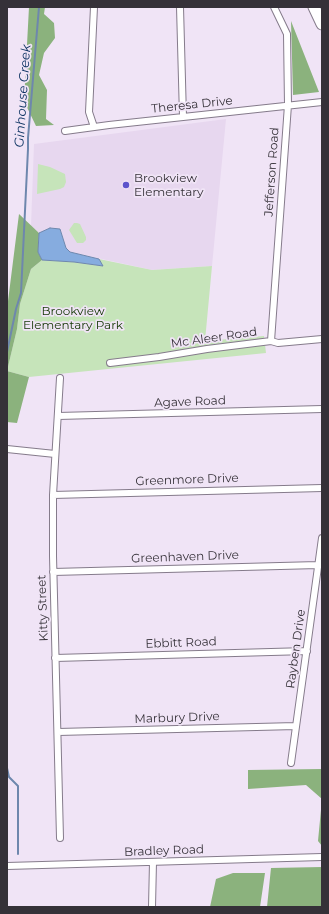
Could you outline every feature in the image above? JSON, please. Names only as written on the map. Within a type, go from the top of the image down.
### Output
[{"type":"highway","points":[[314,7],[322,24]]},
{"type":"street","points":[[94,7],[90,112],[94,127]]},
{"type":"street","points":[[180,7],[183,117]]},
{"type":"street","name":"Jefferson Road","points":[[271,341],[288,106],[287,34],[274,7]]},
{"type":"street","name":"Theresa Drive","points":[[65,131],[322,102]]},
{"type":"street","name":"Mc Aleer Road","points":[[110,363],[159,358],[207,349],[271,341],[278,343],[322,339]]},
{"type":"street","name":"Kitty Street","points":[[60,378],[53,495],[53,572],[60,838]]},
{"type":"street","name":"Agave Road","points":[[58,416],[322,410]]},
{"type":"street","points":[[7,449],[55,454]]},
{"type":"street","name":"Greenmore Drive","points":[[53,495],[322,488]]},
{"type":"street","name":"Rayben Drive","points":[[291,763],[322,538]]},
{"type":"street","name":"Greenhaven Drive","points":[[53,572],[318,565]]},
{"type":"street","name":"Ebbitt Road","points":[[56,658],[307,651]]},
{"type":"street","name":"Marbury Drive","points":[[58,732],[296,726]]},
{"type":"street","name":"Bradley Road","points":[[7,866],[322,857]]},
{"type":"street","points":[[152,907],[153,862]]},
{"type":"shaded area","name":"Brookview Elementary","points":[[226,119],[212,266],[152,270],[70,252],[66,248],[60,229],[50,228],[39,233],[31,226],[34,144]]},
{"type":"green space","points":[[29,7],[45,7],[44,14],[54,23],[55,38],[44,53],[39,75],[47,90],[46,119],[54,125],[36,126],[24,101]]},
{"type":"green space","points":[[291,21],[319,92],[293,95]]},
{"type":"green space","points":[[38,164],[50,167],[65,174],[66,182],[64,187],[37,194]]},
{"type":"green space","points":[[19,214],[39,233],[38,252],[42,260],[31,269],[20,304],[17,329],[7,371],[7,309]]},
{"type":"green space","points":[[74,223],[80,224],[86,237],[86,240],[83,243],[77,243],[69,230]]},
{"type":"green space","name":"Brookview Elementary Park","points":[[99,259],[152,270],[212,266],[205,341],[264,336],[266,353],[29,377],[7,371],[17,329],[20,304],[31,269],[42,260],[102,266]]},
{"type":"green space","points":[[7,371],[29,377],[17,423],[7,422]]},
{"type":"green space","points":[[322,769],[322,799],[306,785],[248,789],[248,770]]},
{"type":"green space","points":[[322,799],[322,846],[318,841]]},
{"type":"green space","points":[[322,867],[322,907],[267,907],[271,868]]},
{"type":"green space","points":[[233,873],[265,873],[260,907],[210,907],[216,879]]},
{"type":"water","points":[[50,228],[60,229],[66,248],[70,252],[99,259],[103,266],[42,260],[38,252],[39,233]]},
{"type":"waterway","name":"Ginhouse Creek","points":[[7,352],[21,293],[28,138],[39,7]]},
{"type":"waterway","name":"Ginhouse Creek","points":[[7,423],[7,430]]},
{"type":"waterway","name":"Ginhouse Creek","points":[[7,768],[9,777],[18,786],[18,854]]},
{"type":"place","name":"Brookview Elementary","points":[[126,185]]}]
